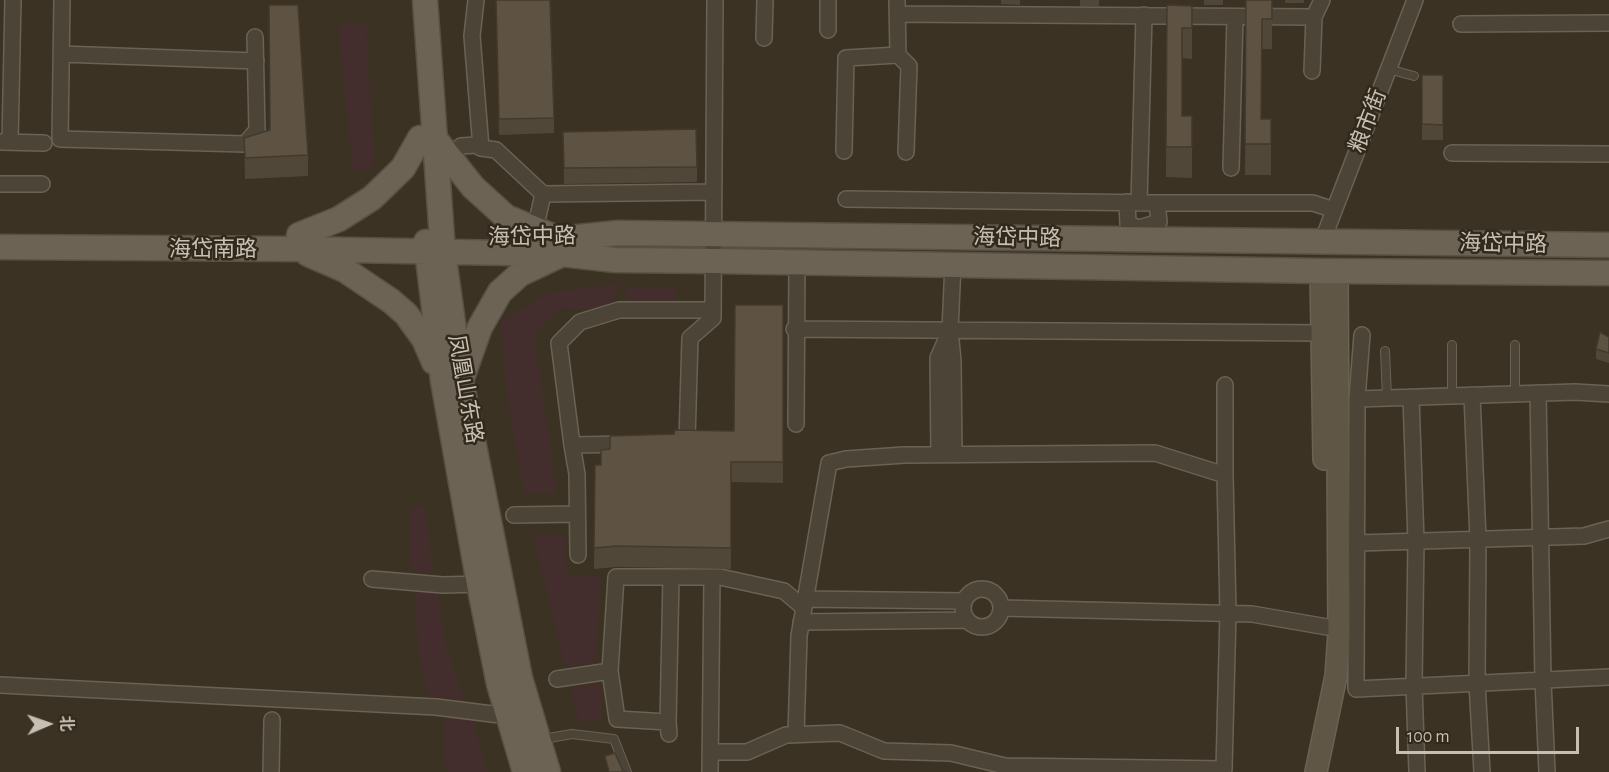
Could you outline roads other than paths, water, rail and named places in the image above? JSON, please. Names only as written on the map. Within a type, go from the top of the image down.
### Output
[{"type":"main road","name":"凤凰山东路","points":[[408,0],[427,139],[435,245],[479,584],[499,684],[525,772]]},
{"type":"main road","name":"凤凰山东路","points":[[425,0],[427,139]]},
{"type":"main road","points":[[427,139],[506,218],[536,230],[561,247],[520,274],[500,292],[452,381],[406,314],[345,270],[298,242],[372,198],[403,168],[427,139]]},
{"type":"main road","name":"海岱南路","points":[[0,231],[435,245]]},
{"type":"main road","name":"海岱中路","points":[[561,247],[618,233],[714,235],[1139,234],[1322,242],[1609,245]]},
{"type":"main road","name":"海岱南路","points":[[0,247],[298,242]]},
{"type":"main road","name":"海岱中路","points":[[435,245],[561,247],[615,260],[1609,273]]},
{"type":"main road","name":"凤凰山东路","points":[[452,381],[520,678],[548,772]]},
{"type":"street","points":[[13,0],[5,142],[44,143]]},
{"type":"street","points":[[62,0],[60,139],[245,144],[257,130],[255,37]]},
{"type":"street","points":[[476,0],[472,36],[481,148]]},
{"type":"street","points":[[705,441],[681,440],[690,338],[713,318],[715,0]]},
{"type":"street","points":[[764,38],[765,0]]},
{"type":"street","points":[[828,0],[828,30]]},
{"type":"street","points":[[1312,71],[1314,17],[1322,0]]},
{"type":"street","name":"粮市街","points":[[1322,242],[1415,0]]},
{"type":"street","points":[[906,152],[909,66],[898,55],[897,7],[1116,8],[1144,15],[1314,17]]},
{"type":"street","points":[[1144,15],[1133,203],[1128,224],[1139,234],[1159,222],[1157,203]]},
{"type":"street","points":[[1232,168],[1235,16]]},
{"type":"street","points":[[1461,24],[1609,22]]},
{"type":"street","points":[[61,54],[256,61]]},
{"type":"street","points":[[844,151],[846,58],[898,55]]},
{"type":"street","points":[[460,146],[476,145],[496,150],[543,195],[714,192]]},
{"type":"street","points":[[1452,153],[1609,154]]},
{"type":"street","points":[[0,184],[42,184]]},
{"type":"street","points":[[536,230],[543,195]]},
{"type":"street","points":[[846,199],[1313,203],[1334,210]]},
{"type":"street","points":[[796,424],[797,262]]},
{"type":"street","points":[[946,454],[953,361],[950,330],[953,264]]},
{"type":"street","points":[[1303,772],[1323,671],[1327,627],[1322,333],[1329,271]]},
{"type":"street","points":[[1316,772],[1336,676],[1340,634],[1329,271]]},
{"type":"street","points":[[578,555],[577,474],[559,343],[580,322],[619,310],[713,310]]},
{"type":"street","points":[[794,329],[1322,333]]},
{"type":"street","points":[[1362,335],[1357,399],[1356,689],[1609,677]]},
{"type":"street","points":[[711,752],[747,752],[786,735],[840,733],[884,750],[951,753],[1005,765],[1224,769],[1228,613],[1225,385]]},
{"type":"street","points":[[1357,399],[1575,392],[1609,394]]},
{"type":"street","points":[[1538,393],[1543,680],[1547,772]]},
{"type":"street","points":[[1472,395],[1478,540],[1477,683],[1482,772]]},
{"type":"street","points":[[1411,397],[1416,541],[1414,685],[1418,772]]},
{"type":"street","points":[[572,445],[642,444]]},
{"type":"street","points":[[796,735],[799,636],[829,463],[881,456],[946,454],[1155,453],[1225,475]]},
{"type":"street","points":[[514,515],[577,514]]},
{"type":"street","points":[[1358,543],[1584,536],[1609,529]]},
{"type":"street","points":[[671,577],[669,728],[617,719],[610,671],[616,577],[671,577],[712,577],[720,577],[784,591],[803,610],[966,620]]},
{"type":"street","points":[[710,772],[712,577]]},
{"type":"street","points":[[372,579],[443,585],[479,584]]},
{"type":"street","points":[[985,589],[996,596],[1001,608],[998,620],[988,627],[976,627],[966,620],[963,614],[964,601],[972,591],[985,589]]},
{"type":"street","points":[[803,610],[964,601]]},
{"type":"street","points":[[1001,608],[1252,614],[1327,627]]},
{"type":"street","points":[[557,679],[610,671]]},
{"type":"street","points":[[0,685],[424,706],[508,716]]},
{"type":"street","points":[[271,772],[272,720]]},
{"type":"lane","points":[[1388,69],[1414,76]]},
{"type":"lane","points":[[1452,345],[1452,396]]},
{"type":"lane","points":[[1515,345],[1515,394]]},
{"type":"lane","points":[[1385,351],[1387,398]]},
{"type":"lane","points":[[538,740],[572,734],[614,739],[627,772]]}]
